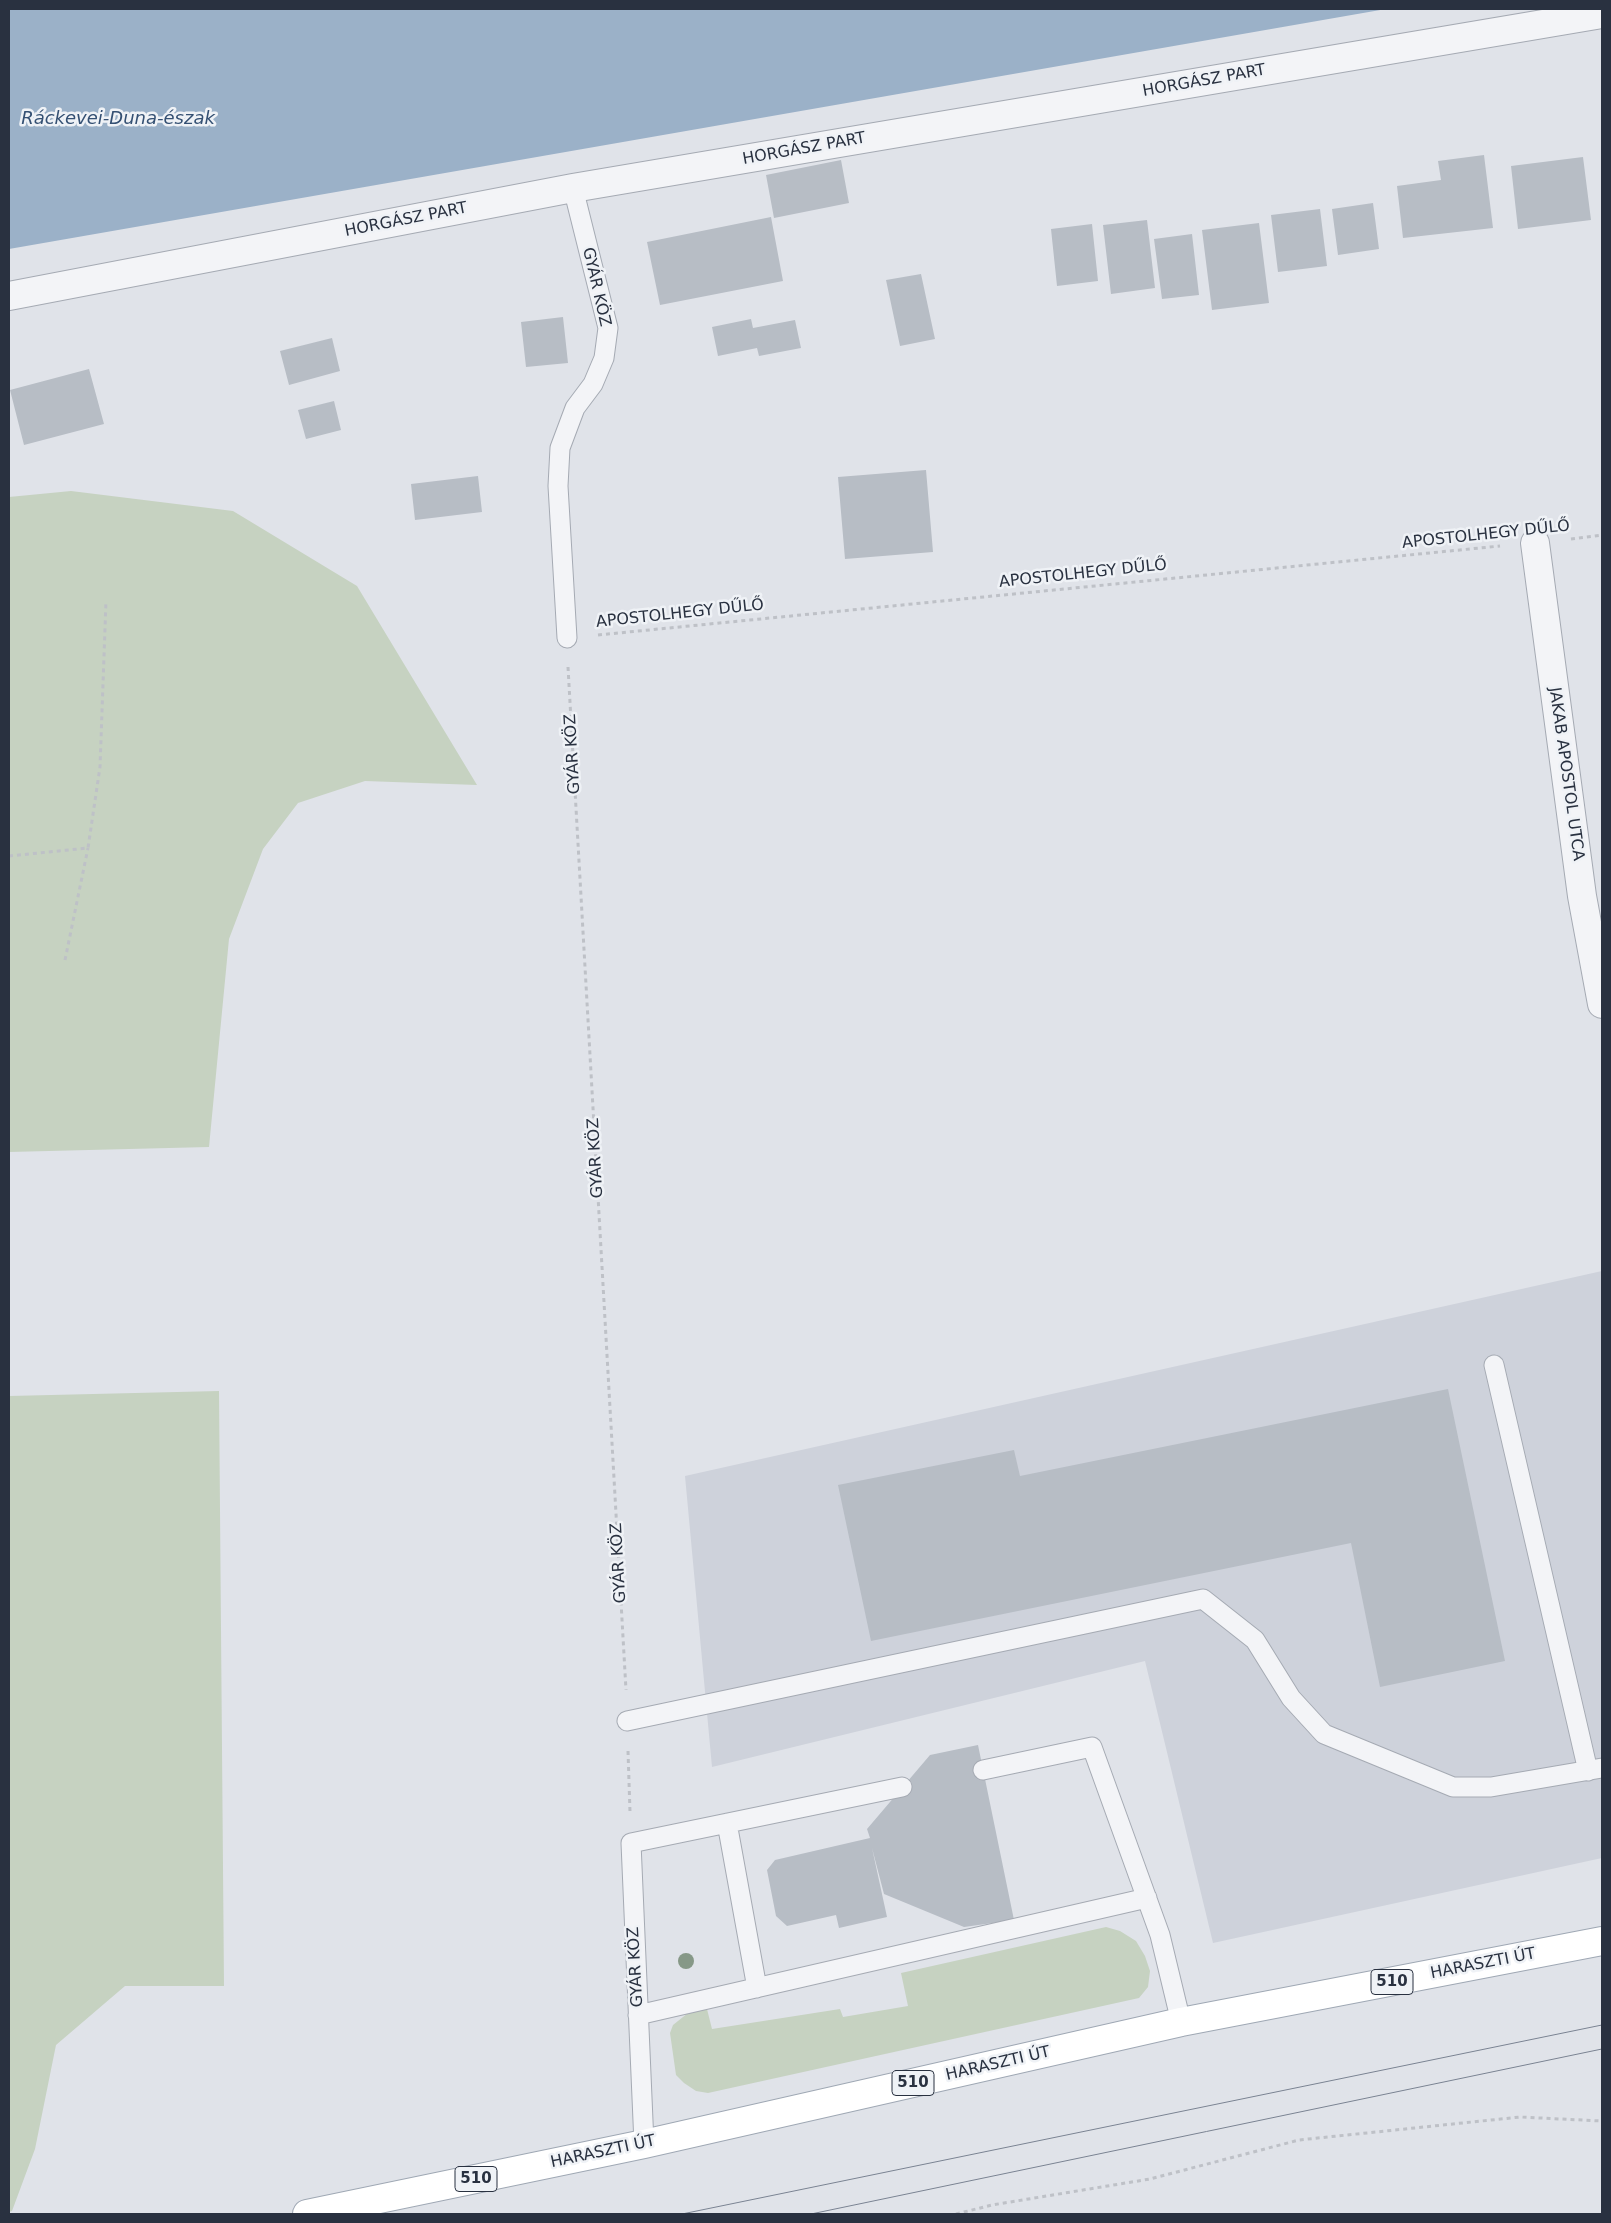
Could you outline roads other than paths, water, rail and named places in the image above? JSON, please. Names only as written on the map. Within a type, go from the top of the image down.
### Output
[{"type":"main road","name":"HARASZTI ÚT","points":[[307,2214],[644,2144],[1181,2022],[1602,1942]]},
{"type":"street","name":"HORGÁSZ PART","points":[[9,296],[573,188],[1602,14]]},
{"type":"street","name":"JAKAB APOSTOL UTCA","points":[[1535,543],[1582,896],[1602,1004]]},
{"type":"lane","name":"GYÁR KÖZ","points":[[566,638],[558,486],[560,448],[575,408],[594,384],[604,358],[608,328],[573,188]]},
{"type":"lane","points":[[627,1721],[1203,1599],[1255,1640],[1291,1698],[1324,1734],[1453,1787],[1491,1787],[1595,1770],[1494,1366]]},
{"type":"lane","points":[[983,1770],[1092,1747],[1160,1935],[1181,2022]]},
{"type":"lane","points":[[756,1988],[727,1823],[902,1787]]},
{"type":"lane","name":"GYÁR KÖZ","points":[[644,2144],[630,1843],[727,1823]]},
{"type":"lane","points":[[638,2015],[1147,1898]]},
{"type":"water","name":"Ráckevei-Duna-észak","points":[[9,9],[1386,9],[9,249]]},
{"type":"tram line","points":[[682,2214],[1602,2025]]},
{"type":"tram line","points":[[811,2214],[1602,2049]]}]
